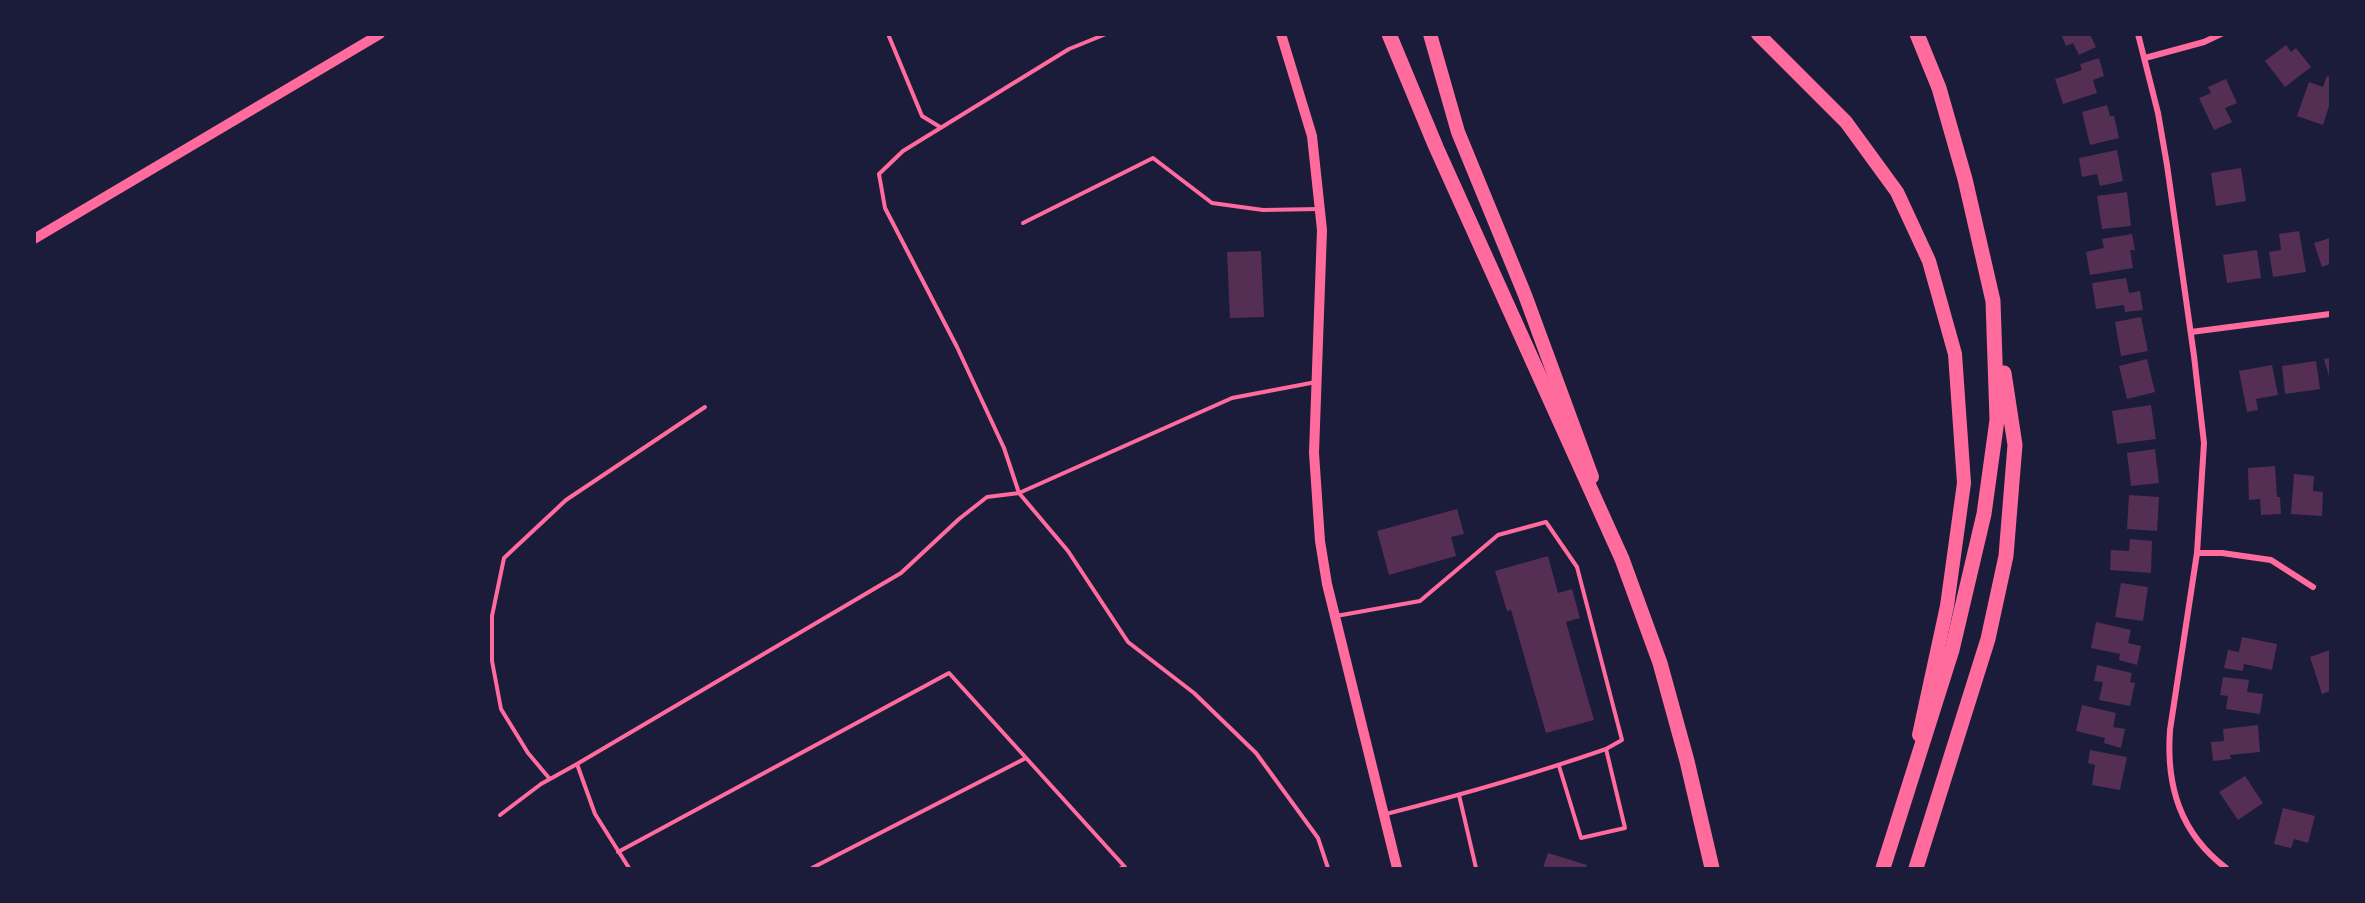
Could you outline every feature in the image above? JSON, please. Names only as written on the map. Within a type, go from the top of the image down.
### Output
[{"type":"highway","points":[[1389,34],[1441,158],[1622,559],[1660,663],[1687,761],[1712,868]]},
{"type":"highway","points":[[1916,868],[1988,639],[2006,556],[2015,445],[1993,301],[1965,179],[1939,88],[1917,34]]},
{"type":"highway","points":[[1883,868],[1952,650],[1984,514],[1997,420],[1993,301]]},
{"type":"main road","points":[[1430,34],[1458,132],[1525,295],[1622,559]]},
{"type":"main road","points":[[1758,34],[1846,122],[1897,192],[1929,261],[1955,354],[1964,483],[1947,606],[1909,782]]},
{"type":"street","points":[[34,239],[380,34]]},
{"type":"street","points":[[1281,34],[1312,136],[1322,230],[1314,453],[1320,541],[1335,616],[1397,868]]},
{"type":"street","points":[[2138,34],[2158,113],[2167,165],[2204,443],[2197,554],[2170,730],[2168,759],[2182,816],[2198,841],[2226,868]]},
{"type":"street","points":[[2145,58],[2204,42],[2221,34]]},
{"type":"street","points":[[2191,332],[2331,314]]},
{"type":"street","points":[[2197,554],[2222,553],[2271,560],[2313,586]]},
{"type":"lane","points":[[888,34],[922,116],[940,128]]},
{"type":"lane","points":[[1106,34],[1069,49],[903,151],[879,174],[885,208],[957,347],[1004,448],[1019,493],[1068,551],[1128,642],[1194,693],[1256,753],[1318,838],[1328,868]]},
{"type":"lane","points":[[1023,223],[1153,158],[1212,203],[1263,210],[1320,209]]},
{"type":"lane","points":[[500,815],[549,778],[577,764],[901,573],[959,519],[987,497],[1019,493],[1232,399],[1317,382]]},
{"type":"lane","points":[[549,778],[528,753],[501,709],[492,661],[492,616],[504,558],[566,500],[705,407]]},
{"type":"lane","points":[[1335,616],[1420,601],[1498,535],[1546,522],[1577,567],[1622,740],[1606,749],[1558,766],[1383,815]]},
{"type":"lane","points":[[618,852],[949,673],[1125,867],[1120,868]]},
{"type":"lane","points":[[1558,766],[1581,838],[1625,828],[1606,749]]},
{"type":"lane","points":[[812,868],[1026,758]]},
{"type":"lane","points":[[577,764],[595,814],[629,868]]},
{"type":"lane","points":[[1459,795],[1476,868]]},
{"type":"building","points":[[2061,34],[2090,34],[2096,47],[2079,55],[2073,43],[2066,46]]},
{"type":"building","points":[[2286,45],[2291,52],[2296,48],[2311,67],[2285,87],[2265,61]]},
{"type":"building","points":[[2099,58],[2104,76],[2093,80],[2097,93],[2063,104],[2055,79],[2082,70],[2080,64]]},
{"type":"building","points":[[2327,76],[2330,77],[2330,103],[2323,125],[2297,116],[2309,82],[2323,87]]},
{"type":"building","points":[[2226,79],[2237,103],[2225,108],[2232,122],[2214,130],[2199,98],[2211,93],[2208,87]]},
{"type":"building","points":[[2107,105],[2110,116],[2114,116],[2119,138],[2090,145],[2082,112]]},
{"type":"building","points":[[2117,150],[2123,181],[2100,186],[2097,174],[2082,177],[2079,158]]},
{"type":"building","points":[[2241,168],[2246,201],[2216,206],[2211,173]]},
{"type":"building","points":[[2127,192],[2131,226],[2102,229],[2097,196]]},
{"type":"building","points":[[2299,231],[2306,272],[2273,277],[2269,252],[2281,250],[2279,234]]},
{"type":"building","points":[[2132,234],[2135,250],[2130,250],[2133,268],[2090,275],[2086,252],[2104,248],[2102,239]]},
{"type":"building","points":[[2330,238],[2330,264],[2322,267],[2314,243]]},
{"type":"building","points":[[2257,250],[2261,278],[2227,283],[2223,255]]},
{"type":"building","points":[[1261,251],[1264,317],[1230,318],[1227,252]]},
{"type":"building","points":[[2126,278],[2129,293],[2140,291],[2143,310],[2125,312],[2124,305],[2096,309],[2092,283]]},
{"type":"building","points":[[2141,317],[2148,351],[2121,356],[2115,322]]},
{"type":"building","points":[[2330,358],[2330,380],[2324,359]]},
{"type":"building","points":[[2147,359],[2155,392],[2127,399],[2119,366]]},
{"type":"building","points":[[2316,361],[2320,389],[2285,394],[2282,366]]},
{"type":"building","points":[[2272,365],[2278,395],[2256,399],[2258,410],[2247,412],[2239,371]]},
{"type":"building","points":[[2151,405],[2156,439],[2117,444],[2112,411]]},
{"type":"building","points":[[2155,449],[2159,483],[2131,486],[2127,453]]},
{"type":"building","points":[[2275,466],[2277,497],[2280,497],[2281,514],[2261,515],[2260,499],[2249,500],[2248,468]]},
{"type":"building","points":[[2294,474],[2314,476],[2313,491],[2323,492],[2322,516],[2291,514]]},
{"type":"building","points":[[2129,495],[2159,497],[2157,531],[2127,529]]},
{"type":"building","points":[[1457,509],[1464,534],[1451,537],[1456,556],[1389,575],[1377,531]]},
{"type":"building","points":[[2130,539],[2152,541],[2151,573],[2110,570],[2111,550],[2129,551]]},
{"type":"building","points":[[1548,556],[1558,593],[1572,589],[1580,618],[1566,622],[1594,720],[1546,733],[1511,610],[1507,611],[1495,571]]},
{"type":"building","points":[[2121,583],[2148,587],[2143,621],[2115,617]]},
{"type":"building","points":[[2096,622],[2131,630],[2128,643],[2141,646],[2137,665],[2119,660],[2120,654],[2091,648]]},
{"type":"building","points":[[2242,637],[2277,644],[2272,670],[2244,664],[2243,671],[2224,668],[2228,650],[2239,652]]},
{"type":"building","points":[[2330,650],[2330,691],[2322,694],[2310,657]]},
{"type":"building","points":[[2097,665],[2132,673],[2130,682],[2135,683],[2130,706],[2099,700],[2103,682],[2094,681]]},
{"type":"building","points":[[2223,677],[2249,680],[2247,692],[2263,694],[2260,714],[2226,709],[2228,696],[2220,695]]},
{"type":"building","points":[[2082,705],[2116,713],[2113,727],[2125,729],[2121,748],[2104,743],[2105,738],[2076,731]]},
{"type":"building","points":[[2258,725],[2260,752],[2230,755],[2231,759],[2213,761],[2211,742],[2224,741],[2223,729]]},
{"type":"building","points":[[2090,750],[2127,757],[2120,790],[2092,785],[2095,765],[2088,763]]},
{"type":"building","points":[[2245,776],[2263,803],[2238,820],[2219,792]]},
{"type":"building","points":[[2283,808],[2315,816],[2308,843],[2294,839],[2291,848],[2274,844]]},
{"type":"building","points":[[1548,853],[1587,865],[1586,868],[1543,868]]}]
